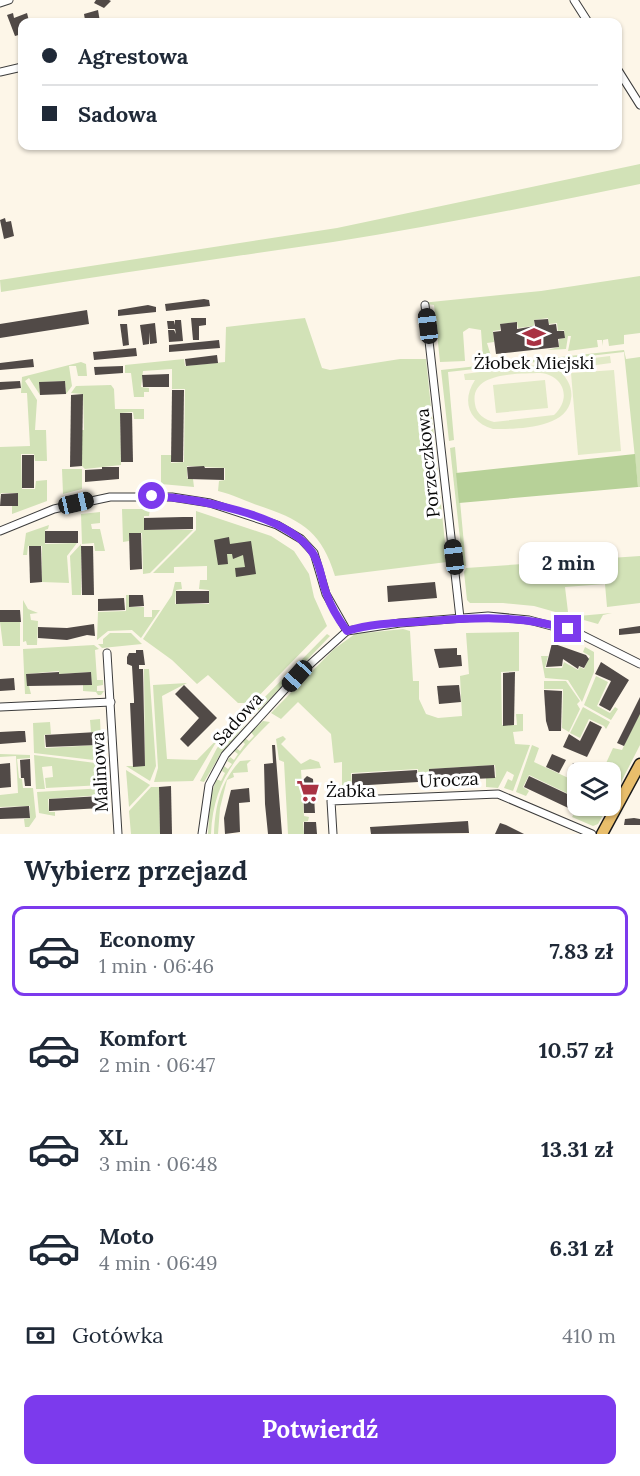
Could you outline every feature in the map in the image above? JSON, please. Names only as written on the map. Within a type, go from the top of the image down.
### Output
[{"type":"main road","points":[[602,834],[640,764]]},
{"type":"street","points":[[0,3],[9,0]]},
{"type":"street","points":[[573,0],[585,18]]},
{"type":"street","points":[[0,72],[18,68]]},
{"type":"street","points":[[622,76],[640,105]]},
{"type":"street","name":"Porzeczkowa","points":[[425,305],[460,618]]},
{"type":"street","points":[[0,531],[54,509],[110,497],[178,498],[210,503],[277,525],[301,539],[314,553],[326,594],[347,631],[460,618],[498,617],[545,622],[578,633],[640,664]]},
{"type":"street","name":"Sadowa","points":[[202,834],[208,786],[225,755],[297,676],[347,631]]},
{"type":"street","name":"Malinowa","points":[[107,653],[118,834],[111,834]]},
{"type":"street","points":[[0,707],[111,702]]},
{"type":"street","name":"Urocza","points":[[333,834],[332,801],[484,793],[512,799],[592,834]]},
{"type":"green space","points":[[640,164],[640,184],[563,200],[371,236],[1,292],[0,280],[337,228]]},
{"type":"green space","points":[[640,276],[640,333],[624,335],[624,344],[609,346],[608,339],[603,340],[603,346],[602,340],[597,340],[598,347],[568,351],[571,336],[568,336],[566,349],[547,350],[559,347],[559,339],[565,338],[564,330],[558,331],[557,323],[549,324],[548,318],[534,320],[534,326],[518,328],[517,322],[500,324],[500,330],[493,331],[494,342],[487,343],[491,356],[483,359],[481,330],[469,328],[463,332],[465,361],[440,362],[434,305],[421,303],[541,291]]},
{"type":"green space","points":[[305,318],[322,368],[330,370],[400,359],[426,359],[447,562],[335,576],[323,548],[307,529],[286,516],[218,491],[219,481],[225,480],[225,468],[187,466],[187,478],[193,479],[194,487],[161,484],[161,455],[171,455],[171,463],[184,462],[185,389],[172,389],[172,369],[143,371],[141,387],[149,388],[149,392],[144,392],[144,397],[134,397],[131,373],[125,373],[125,365],[184,359],[185,366],[225,362],[226,327]]},
{"type":"green space","points":[[624,350],[626,359],[640,357],[640,487],[638,487],[624,352],[448,372],[454,440],[449,441],[441,370]]},
{"type":"green space","points":[[610,356],[611,363],[559,370],[567,380],[571,391],[567,409],[551,422],[515,429],[493,429],[485,426],[473,416],[468,403],[475,380],[465,380],[464,374]],"holes":[[[540,373],[560,383],[564,395],[560,409],[554,415],[494,422],[484,418],[477,411],[475,393],[480,385],[488,380],[509,375]]]},
{"type":"green space","points":[[81,362],[86,364],[87,376],[78,376],[76,366],[69,366],[72,386],[66,394],[65,381],[39,382],[40,395],[29,378],[25,381],[37,400],[35,430],[46,430],[47,461],[35,461],[34,454],[21,454],[22,489],[35,489],[36,481],[47,480],[47,501],[12,514],[12,506],[18,506],[18,493],[1,493],[0,495],[0,447],[30,446],[27,393],[21,393],[22,377]]},
{"type":"green space","points":[[614,370],[621,451],[578,455],[571,373]]},
{"type":"green space","points":[[545,380],[548,408],[496,413],[493,385]]},
{"type":"green space","points":[[111,385],[114,389],[115,409],[144,409],[144,419],[134,419],[133,412],[120,413],[121,465],[85,469],[82,466],[81,430],[84,430],[83,394],[71,393],[76,386]]},
{"type":"green space","points":[[455,447],[466,566],[463,566],[450,448]]},
{"type":"green space","points":[[635,454],[638,487],[459,503],[456,473]]},
{"type":"green space","points":[[62,469],[82,469],[82,489],[63,494]]},
{"type":"green space","points":[[122,509],[150,509],[149,516],[144,516],[144,530],[193,530],[150,573],[143,574],[142,533],[129,533],[129,541],[123,542]]},
{"type":"green space","points":[[196,511],[271,536],[294,551],[309,574],[314,597],[327,626],[245,710],[244,703],[238,703],[208,675],[197,684],[172,660],[143,639],[172,595],[175,582],[181,582],[182,589],[176,590],[175,604],[209,604],[209,590],[199,589],[200,580],[207,580],[207,566],[174,567],[174,573],[153,573],[196,530]]},
{"type":"green space","points":[[100,512],[100,523],[91,524],[92,529],[100,529],[105,551],[95,551],[94,543],[82,544],[81,514]]},
{"type":"green space","points":[[49,525],[45,530],[45,544],[77,543],[67,556],[69,583],[42,582],[42,546],[28,546],[27,555],[23,555],[26,533]]},
{"type":"green space","points":[[81,544],[81,595],[72,595],[70,556]]},
{"type":"green space","points":[[640,556],[640,603],[607,607],[605,584],[565,587],[568,612],[578,616],[612,613],[603,615],[598,624],[534,606],[470,603],[467,600],[464,572],[466,568]]},
{"type":"green space","points":[[126,595],[129,595],[129,607],[144,607],[144,617],[152,617],[152,610],[160,610],[141,638],[132,630],[108,631],[97,640],[98,612],[126,611]]},
{"type":"green space","points":[[23,600],[28,609],[38,613],[30,614],[31,620],[38,621],[37,645],[27,645],[26,641],[23,642]]},
{"type":"green space","points":[[0,622],[20,622],[20,646],[3,646]]},
{"type":"green space","points":[[403,629],[410,631],[413,681],[419,681],[419,699],[426,714],[438,718],[462,716],[460,676],[469,674],[466,633],[519,632],[519,671],[501,672],[502,725],[517,725],[516,714],[523,714],[523,731],[513,732],[515,744],[530,745],[513,791],[504,788],[508,779],[512,781],[514,775],[507,771],[498,788],[486,787],[486,778],[496,777],[495,765],[429,769],[429,773],[418,773],[418,769],[351,773],[352,786],[358,786],[359,792],[340,794],[336,786],[342,785],[342,762],[334,763],[331,734],[298,702],[281,719],[271,713],[334,649],[355,634]]},
{"type":"green space","points":[[110,633],[131,633],[142,644],[102,648],[98,644],[103,644],[103,639]]},
{"type":"green space","points":[[327,634],[330,636],[262,707],[253,715],[249,713]]},
{"type":"green space","points":[[94,645],[99,649],[95,650],[97,680],[103,680],[103,685],[97,686],[97,691],[104,691],[101,695],[96,692],[83,691],[83,685],[92,685],[91,672],[59,674],[59,671],[26,674],[31,694],[25,694],[23,649]]},
{"type":"green space","points":[[585,647],[594,652],[594,672],[582,702],[568,680],[545,678],[541,656],[548,656],[545,668],[562,668],[564,662],[578,670],[580,667],[584,669],[590,656],[583,652]]},
{"type":"green space","points":[[144,669],[149,669],[156,766],[150,781],[126,766],[145,766]]},
{"type":"green space","points":[[596,676],[608,682],[597,706],[610,713],[615,707],[618,709],[611,720],[584,705]]},
{"type":"green space","points":[[544,681],[566,681],[580,701],[577,704],[580,709],[569,732],[562,728],[563,689],[544,689]]},
{"type":"green space","points":[[187,683],[162,696],[167,759],[197,760],[238,718],[215,744],[193,781],[154,782],[158,768],[153,685]]},
{"type":"green space","points":[[583,707],[610,722],[606,729],[589,719],[580,738],[570,733]]},
{"type":"green space","points":[[640,713],[640,745],[621,782],[621,762],[607,762],[613,748],[622,750]]},
{"type":"green space","points":[[100,719],[102,761],[34,753],[33,723],[50,722],[51,734],[44,735],[45,748],[98,745],[98,732],[91,732],[90,720]]},
{"type":"green space","points":[[243,719],[244,726],[220,755],[204,782],[200,781],[217,748]]},
{"type":"green space","points":[[263,721],[270,722],[236,759],[221,786],[216,800],[211,834],[208,834],[210,800],[216,779],[221,781],[225,773],[222,771],[224,766],[228,769],[232,764],[227,761],[230,757],[234,760],[238,754],[234,751],[236,748],[240,751],[245,744],[242,741],[245,738],[249,741],[254,736],[251,732]]},
{"type":"green space","points":[[283,736],[286,739],[281,744],[301,764],[310,759],[319,762],[321,768],[301,770],[304,816],[309,817],[308,821],[303,822],[304,834],[288,834],[284,762],[279,760],[276,739]]},
{"type":"green space","points":[[532,745],[539,748],[534,762],[567,777],[567,793],[529,775],[523,787],[529,791],[526,796],[516,792]]},
{"type":"green space","points":[[0,754],[30,755],[30,758],[17,759],[19,778],[22,779],[23,788],[33,788],[36,817],[29,827],[25,827],[24,819],[30,818],[30,806],[0,807],[0,795],[18,793],[16,756],[0,757]]},
{"type":"green space","points":[[34,755],[103,764],[103,785],[46,788],[45,778],[53,777],[52,766],[42,767],[45,789],[36,789]]},
{"type":"green space","points":[[251,760],[247,764],[248,772],[233,773],[234,777],[227,780],[220,808],[218,834],[214,834],[220,794],[228,777],[240,761]]},
{"type":"green space","points":[[126,770],[150,785],[129,807]]},
{"type":"green space","points":[[151,787],[159,787],[160,834],[131,834],[129,811]]},
{"type":"green space","points":[[105,788],[106,813],[98,813],[102,808],[101,795],[48,799],[49,812],[55,812],[55,816],[39,813],[37,792]]},
{"type":"green space","points":[[602,816],[598,824],[593,826],[572,817]]},
{"type":"building","points":[[96,0],[111,1],[104,8],[94,3]]},
{"type":"building","points":[[98,10],[99,18],[85,18],[84,14]]},
{"type":"building","points":[[13,13],[14,18],[27,13],[28,18],[18,18],[18,35],[15,36],[7,15]]},
{"type":"building","points":[[5,218],[6,222],[11,221],[14,236],[4,239],[0,220]]},
{"type":"building","points":[[209,300],[210,306],[166,311],[165,304]]},
{"type":"building","points":[[148,305],[156,307],[156,312],[118,316],[118,310]]},
{"type":"building","points":[[87,310],[89,324],[0,338],[0,324]]},
{"type":"building","points":[[191,318],[206,318],[206,325],[199,326],[199,340],[193,340]]},
{"type":"building","name":"Żłobek Miejski","points":[[548,319],[549,325],[556,324],[557,331],[564,331],[565,338],[558,339],[559,347],[496,354],[493,332],[501,331],[500,324],[517,322],[517,329],[535,326],[534,320]]},
{"type":"building","points":[[175,320],[181,320],[183,341],[169,342],[168,330],[174,330],[176,334],[175,329],[168,329],[167,321],[174,321],[175,325]]},
{"type":"building","points":[[155,323],[157,343],[150,344],[149,332],[149,344],[143,345],[140,325]]},
{"type":"building","points":[[120,324],[127,324],[129,345],[123,346]]},
{"type":"building","points":[[219,340],[220,348],[169,352],[169,345]]},
{"type":"building","points":[[136,348],[137,356],[94,360],[93,352]]},
{"type":"building","points":[[217,355],[218,363],[186,366],[185,359]]},
{"type":"building","points":[[33,359],[34,367],[0,370],[0,363]]},
{"type":"building","points":[[123,366],[123,373],[95,375],[94,367]]},
{"type":"building","points":[[169,374],[169,387],[143,387],[142,375]]},
{"type":"building","points":[[20,381],[21,388],[0,390],[0,382]]},
{"type":"building","points":[[65,381],[66,394],[40,395],[39,382]]},
{"type":"building","points":[[172,390],[184,390],[183,462],[171,462]]},
{"type":"building","points":[[83,394],[82,466],[70,467],[71,395]]},
{"type":"building","points":[[120,413],[132,413],[133,462],[121,462]]},
{"type":"building","points":[[22,455],[34,455],[34,488],[22,488]]},
{"type":"building","points":[[204,466],[205,468],[224,468],[224,480],[188,479],[187,467]]},
{"type":"building","points":[[102,467],[119,467],[119,479],[85,482],[85,470],[102,469]]},
{"type":"building","points":[[18,493],[18,506],[0,506],[1,494]]},
{"type":"building","points":[[193,517],[193,529],[144,530],[144,518]]},
{"type":"building","points":[[45,531],[78,531],[78,543],[45,543]]},
{"type":"building","points":[[129,533],[141,533],[142,569],[130,570]]},
{"type":"building","points":[[229,537],[230,544],[251,541],[256,574],[236,577],[235,568],[245,567],[243,555],[233,559],[232,554],[227,554],[228,564],[218,565],[214,540]]},
{"type":"building","points":[[29,546],[41,546],[42,582],[30,583]]},
{"type":"building","points":[[81,546],[93,546],[94,595],[82,595]]},
{"type":"building","points":[[435,582],[437,598],[388,602],[387,586]]},
{"type":"building","points":[[176,591],[209,591],[209,603],[176,604]]},
{"type":"building","points":[[129,595],[143,595],[144,606],[129,607]]},
{"type":"building","points":[[124,598],[125,610],[98,611],[98,599]]},
{"type":"building","points":[[0,610],[20,610],[21,622],[0,622]]},
{"type":"building","points":[[94,624],[95,636],[87,635],[67,640],[38,638],[38,627],[67,628]]},
{"type":"building","points":[[640,626],[640,633],[619,635],[619,629]]},
{"type":"building","points":[[552,643],[586,655],[589,659],[584,668],[579,666],[578,669],[563,659],[562,666],[546,667]]},
{"type":"building","points":[[457,648],[457,655],[461,655],[462,666],[439,668],[434,649]]},
{"type":"building","points":[[136,650],[143,650],[145,665],[139,665],[139,669],[143,669],[145,766],[133,767],[130,703],[134,703],[134,700],[132,666],[127,664],[127,657],[129,653],[136,653]]},
{"type":"building","points":[[601,662],[629,680],[610,711],[599,705],[611,681],[595,674]]},
{"type":"building","points":[[59,672],[59,674],[91,672],[92,685],[27,686],[26,674]]},
{"type":"building","points":[[515,672],[514,725],[503,726],[503,673]]},
{"type":"building","points":[[14,678],[15,690],[0,691],[0,679]]},
{"type":"building","points":[[184,685],[217,718],[188,747],[180,739],[199,718],[175,694]]},
{"type":"building","points":[[459,685],[461,702],[439,704],[437,686]]},
{"type":"building","points":[[544,690],[562,691],[561,731],[549,731]]},
{"type":"building","points":[[640,697],[640,714],[624,746],[617,743]]},
{"type":"building","points":[[590,721],[602,727],[587,757],[563,747],[569,734],[580,741]]},
{"type":"building","points":[[25,731],[26,742],[0,744],[0,732]]},
{"type":"building","points":[[97,732],[98,745],[46,747],[45,735]]},
{"type":"building","points":[[272,745],[275,745],[282,834],[268,834],[264,764],[273,763]]},
{"type":"building","points":[[552,754],[566,760],[559,773],[546,767]]},
{"type":"building","points":[[30,759],[31,786],[25,786],[24,778],[21,778],[20,760]]},
{"type":"building","points":[[10,763],[11,787],[0,788],[0,764]]},
{"type":"building","points":[[494,765],[495,778],[429,781],[429,769]]},
{"type":"building","points":[[417,770],[418,782],[352,786],[352,774]]},
{"type":"building","name":"Żabka","points":[[307,776],[313,779],[315,813],[304,813],[303,780]]},
{"type":"building","points":[[529,776],[567,794],[567,807],[524,787]]},
{"type":"building","points":[[171,786],[172,834],[160,834],[159,787]]},
{"type":"building","points":[[249,788],[250,802],[239,803],[240,832],[225,834],[224,818],[231,790]]},
{"type":"building","points":[[101,796],[101,808],[49,811],[49,799]]},
{"type":"building","points":[[29,806],[30,818],[0,819],[0,808]]},
{"type":"building","points":[[625,819],[640,819],[640,825],[624,825]]},
{"type":"building","points":[[468,821],[469,833],[371,834],[370,827]]},
{"type":"building","points":[[304,822],[316,822],[317,834],[304,834]]},
{"type":"building","points":[[500,823],[506,825],[524,834],[495,834]]},
{"type":"place","name":"Żłobek Miejski","points":[[534,337]]},
{"type":"place","name":"Żabka","points":[[308,791]]},
{"type":"route","points":[[152,496],[194,499],[210,503],[277,525],[301,539],[314,553],[326,594],[347,631],[359,627],[488,616],[545,622],[568,629]]}]
